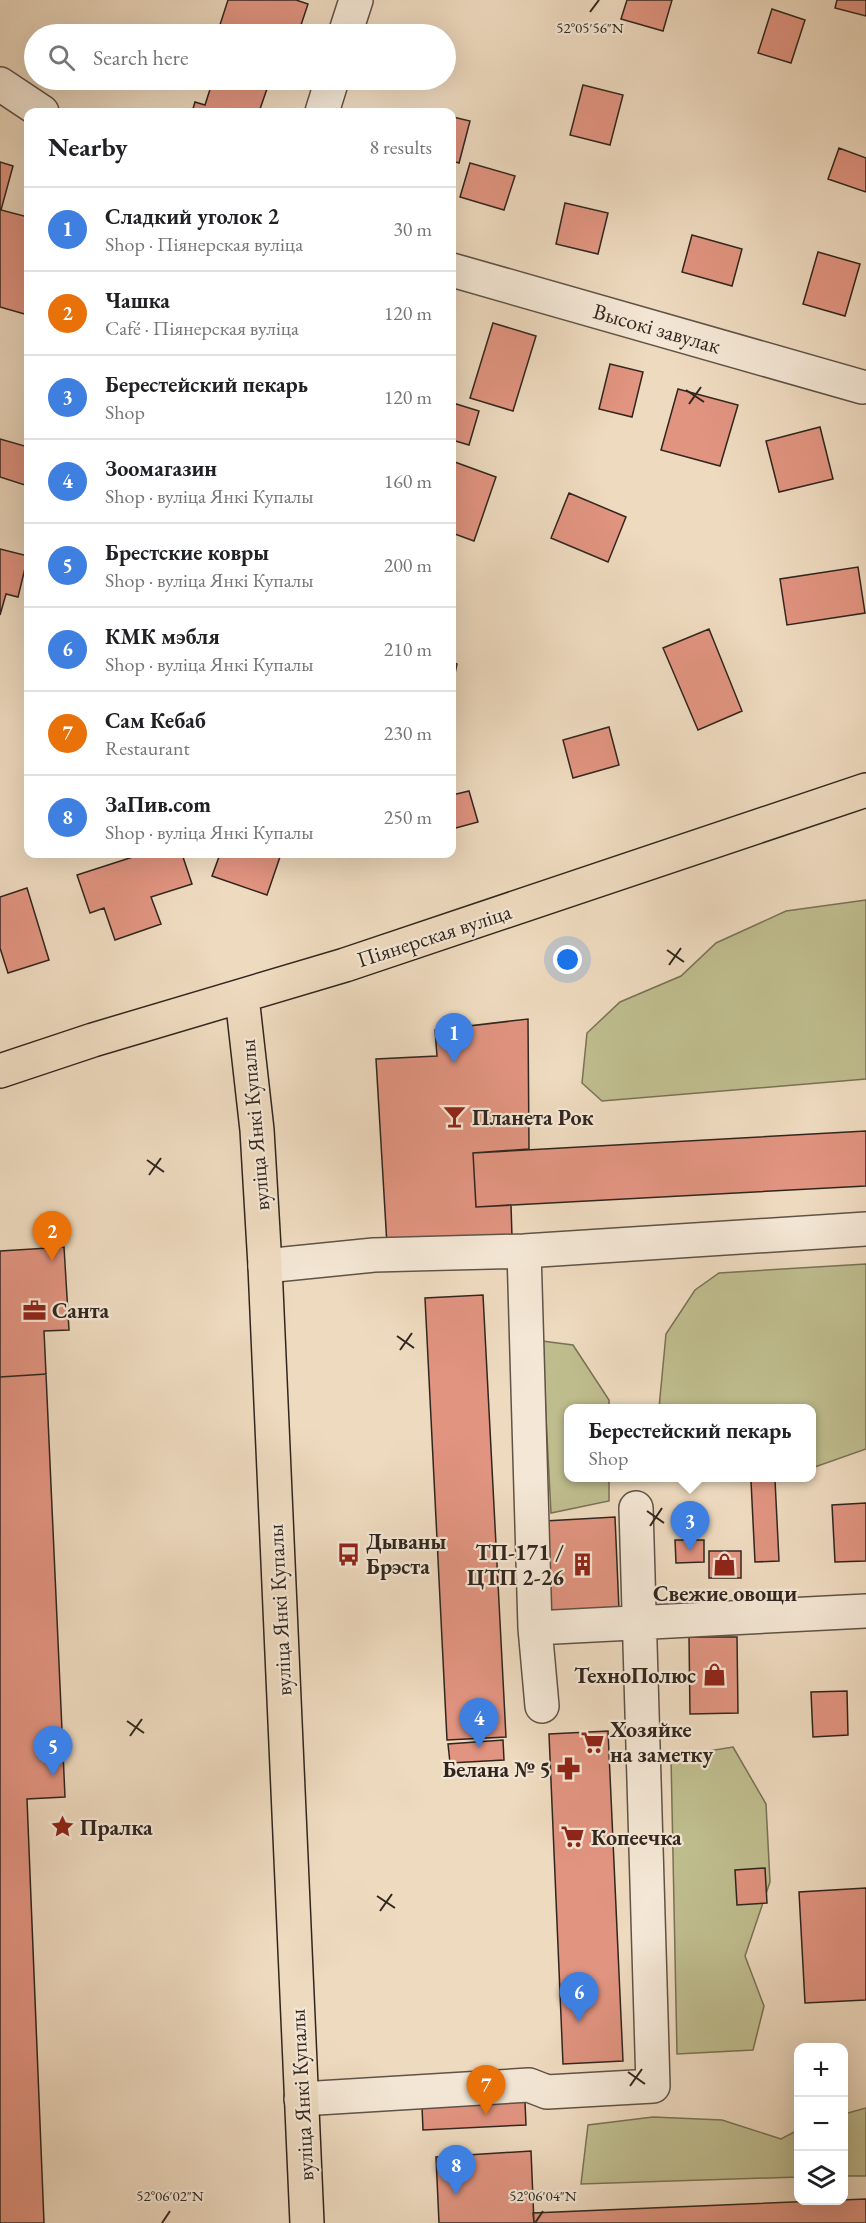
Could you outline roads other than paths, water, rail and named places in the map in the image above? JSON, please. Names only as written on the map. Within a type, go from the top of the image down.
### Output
[{"type":"main road","name":"Піянерская вуліца","points":[[0,1071],[93,1040],[379,954],[866,790]]},
{"type":"main road","name":"вуліца Янкі Купалы","points":[[242,997],[257,1131],[265,1266],[307,2223]]},
{"type":"street","points":[[348,24],[356,0]]},
{"type":"street","points":[[0,84],[36,108]]},
{"type":"street","points":[[323,108],[329,90]]},
{"type":"street","name":"Высокі завулак","points":[[456,271],[865,387]]},
{"type":"street","points":[[265,1266],[374,1255],[524,1251],[866,1229]]},
{"type":"street","points":[[524,1251],[535,1628],[542,1706]]},
{"type":"street","points":[[302,2099],[529,2085],[547,2092],[653,2086],[636,1508]]},
{"type":"street","points":[[535,1628],[866,1611]]},
{"type":"place","name":"Сладкий уголок 2","points":[[454,1063]]},
{"type":"place","name":"Планета Рок","points":[[454,1117]]},
{"type":"place","name":"Чашка","points":[[52,1261]]},
{"type":"place","name":"Санта","points":[[34,1310]]},
{"type":"place","name":"Берестейский пекарь","points":[[690,1551]]},
{"type":"place","name":"Дываны Брэста","points":[[348,1554]]},
{"type":"place","name":"Свежие овощи","points":[[725,1564]]},
{"type":"place","name":"ТП-171 / ЦТП 2-26","points":[[582,1565]]},
{"type":"place","name":"ТехноПолюс","points":[[714,1675]]},
{"type":"place","name":"Хозяйке на заметку","points":[[592,1742]]},
{"type":"place","name":"Зоомагазин","points":[[479,1748]]},
{"type":"place","name":"Белана № 5","points":[[569,1769]]},
{"type":"place","name":"Брестские ковры","points":[[53,1776]]},
{"type":"place","name":"Пралка","points":[[62,1827]]},
{"type":"place","name":"Копеечка","points":[[573,1837]]},
{"type":"place","name":"КМК мэбля","points":[[579,2022]]},
{"type":"place","name":"Сам Кебаб","points":[[486,2115]]},
{"type":"place","name":"ЗаПив.com","points":[[456,2195]]}]
